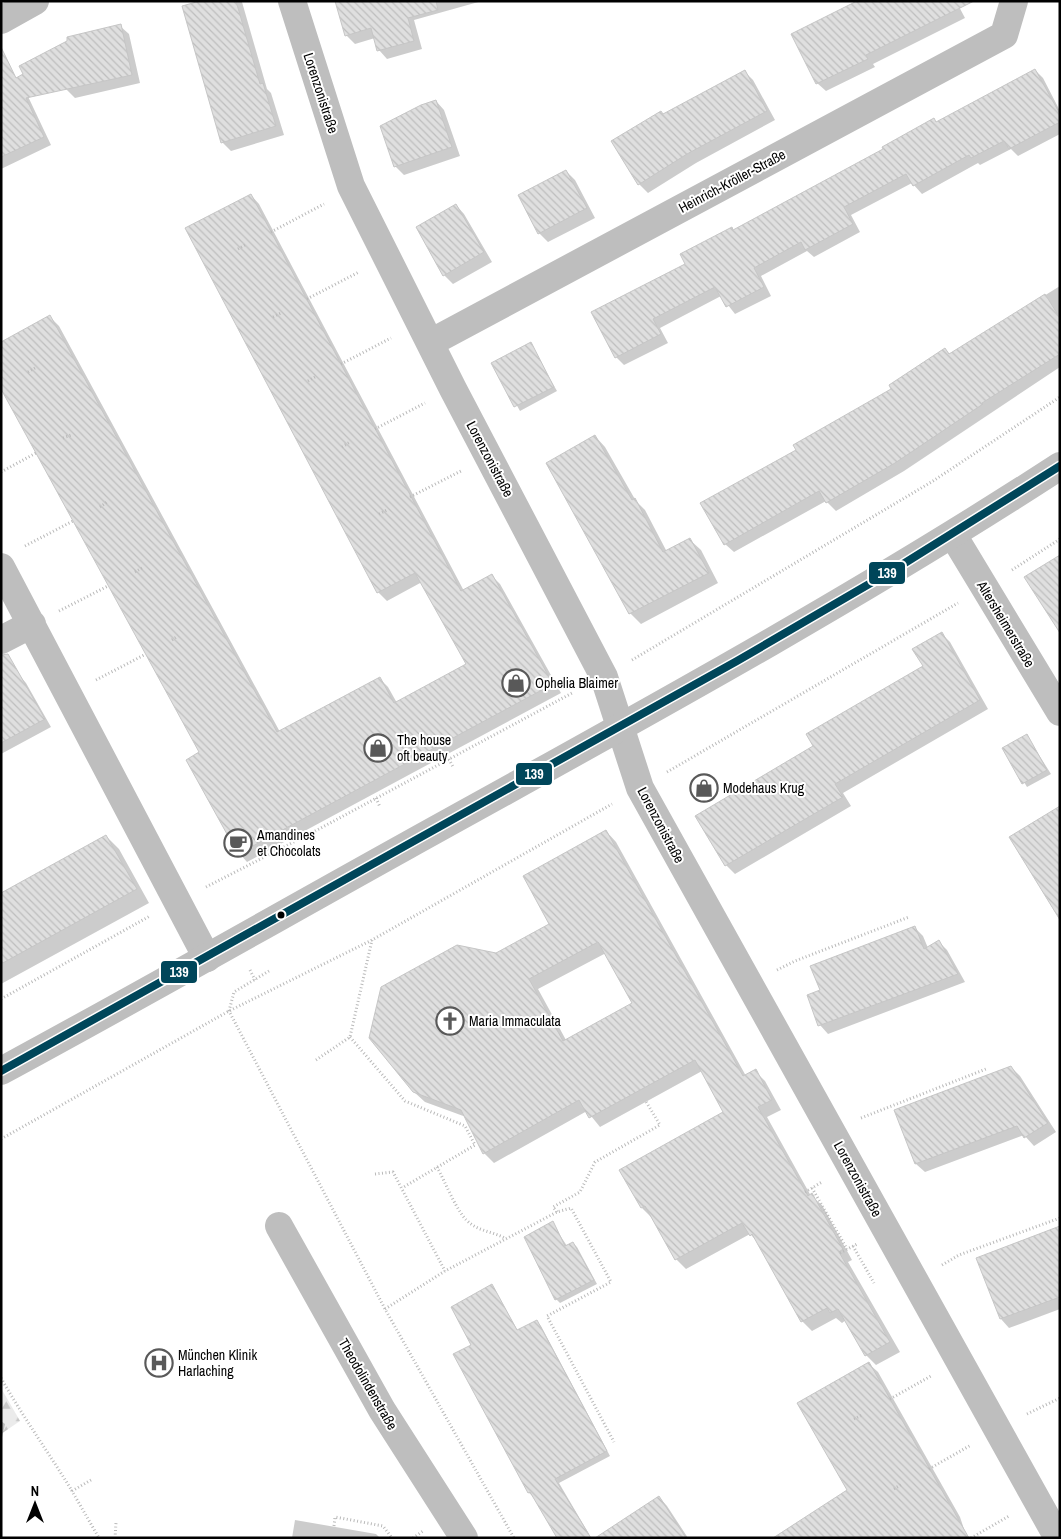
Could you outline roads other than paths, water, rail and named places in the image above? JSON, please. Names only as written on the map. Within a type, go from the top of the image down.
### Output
[{"type":"street","points":[[1,20],[35,1]]},
{"type":"street","name":"Lorenzonistraße","points":[[292,1],[352,189],[424,333],[604,677],[640,788],[1058,1538]]},
{"type":"street","name":"Heinrich-Kröller-Straße","points":[[424,333],[1004,35],[1014,1]]},
{"type":"street","points":[[1,1072],[621,728],[793,630],[953,535],[1060,466]]},
{"type":"street","name":"Altersheimerstraße","points":[[953,535],[1060,712]]},
{"type":"street","points":[[9,559],[32,624],[207,958]]},
{"type":"street","points":[[1,640],[32,624]]},
{"type":"street","name":"Theodolindenstraße","points":[[280,1226],[382,1410],[464,1538]]},
{"type":"place","name":"Ophelia Blaimer","points":[[516,683]]},
{"type":"place","name":"The house oft beauty","points":[[378,748]]},
{"type":"place","name":"Modehaus Krug","points":[[704,788]]},
{"type":"place","name":"Amandines et Chocolats","points":[[238,843]]},
{"type":"place","name":"Maria Immaculata","points":[[450,1021]]},
{"type":"place","name":"München Klinik Harlaching","points":[[159,1363]]}]
